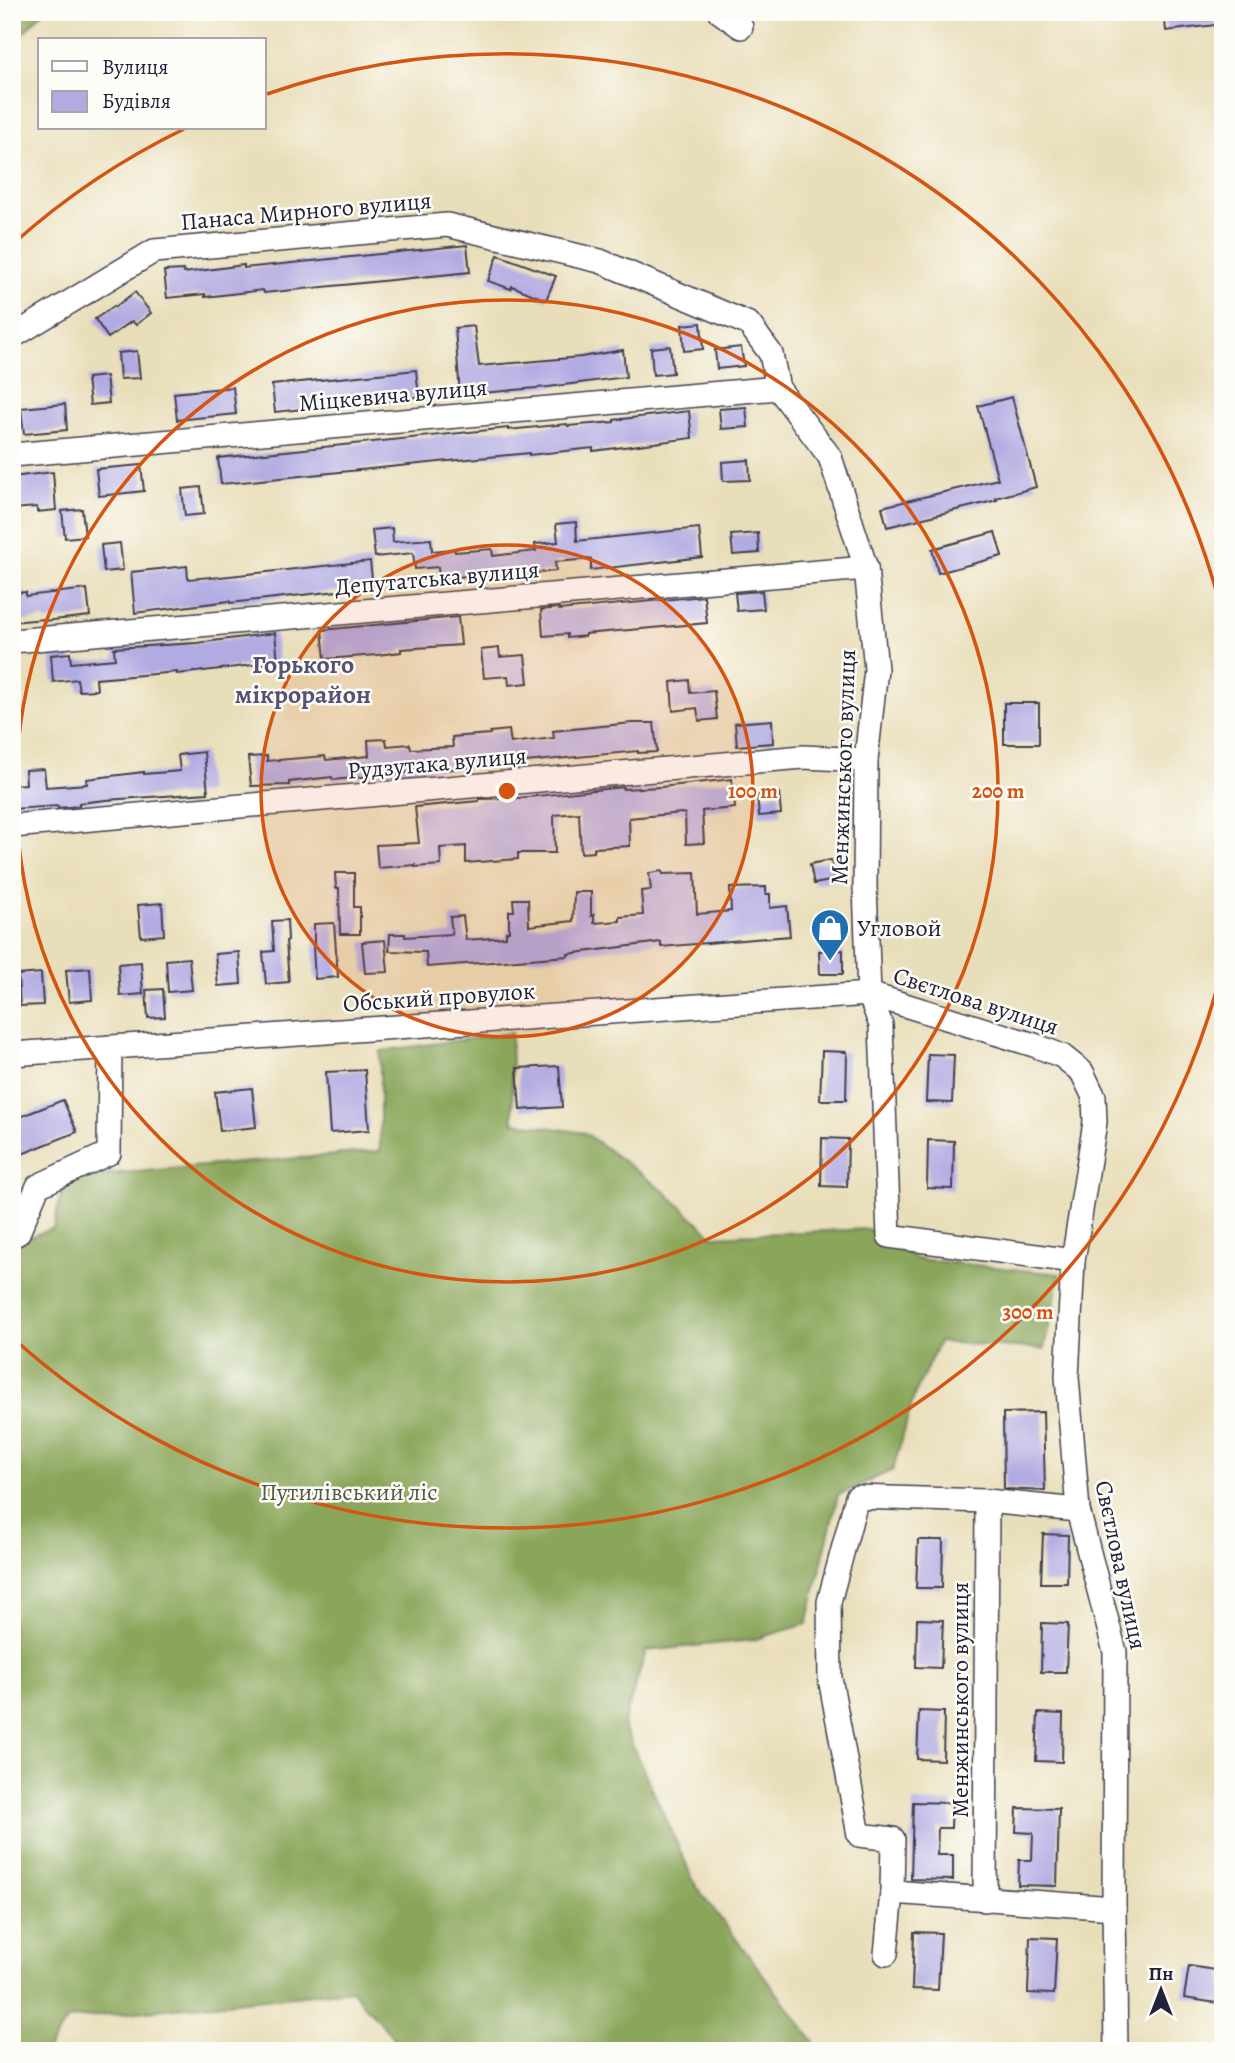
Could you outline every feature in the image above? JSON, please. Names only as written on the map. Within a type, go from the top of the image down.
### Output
[{"type":"street","points":[[720,12],[741,27]]},
{"type":"street","name":"Панаса Мирного вулиця","points":[[12,337],[154,251],[447,225],[600,261],[749,324],[771,354],[778,388]]},
{"type":"street","name":"Міцкевича вулиця","points":[[12,455],[778,388]]},
{"type":"street","name":"Менжинського вулиця","points":[[778,388],[830,457],[866,568],[876,668],[866,760],[865,886],[869,994],[881,1025],[889,1236],[1073,1261]]},
{"type":"street","name":"Депутатська вулиця","points":[[12,641],[866,568]]},
{"type":"street","name":"Рудзутака вулиця","points":[[12,826],[803,757],[866,760]]},
{"type":"street","name":"Обський провулок","points":[[12,1054],[869,994]]},
{"type":"street","name":"Свєтлова вулиця","points":[[869,994],[1062,1056],[1082,1072],[1094,1097],[1095,1122],[1073,1261],[1067,1377],[1078,1510],[1115,1652],[1116,2051]]},
{"type":"street","points":[[12,1236],[18,1233],[38,1186],[108,1153],[110,1047]]},
{"type":"street","points":[[886,1954],[892,1892],[893,1839],[859,1835],[830,1678],[830,1602],[857,1497],[987,1501],[1078,1510]]},
{"type":"street","name":"Менжинського вулиця","points":[[985,1900],[987,1501]]},
{"type":"street","points":[[892,1892],[1114,1908]]},
{"type":"green space","points":[[12,12],[43,12],[12,45]]},
{"type":"green space","name":"Путилівський ліс","points":[[511,1033],[513,1122],[585,1133],[664,1191],[713,1236],[868,1229],[916,1259],[1060,1274],[1044,1349],[939,1342],[915,1393],[893,1470],[838,1495],[807,1624],[752,1640],[646,1651],[623,1725],[696,1886],[821,2051],[396,2051],[400,2045],[351,1990],[68,2019],[47,2051],[12,2051],[12,1243],[54,1228],[64,1178],[380,1151],[380,1051]]},
{"type":"building","points":[[1164,12],[1223,12],[1223,24],[1166,31]]},
{"type":"building","points":[[467,245],[470,272],[264,293],[263,290],[205,297],[205,294],[167,298],[164,271],[183,270],[184,273],[244,265],[244,268]]},
{"type":"building","points":[[498,255],[556,276],[546,300],[512,286],[511,289],[488,281]]},
{"type":"building","points":[[135,292],[151,313],[136,325],[132,321],[108,338],[95,319]]},
{"type":"building","points":[[701,323],[703,349],[684,351],[682,325]]},
{"type":"building","points":[[474,326],[479,366],[581,357],[623,350],[626,377],[460,395],[455,328]]},
{"type":"building","points":[[670,346],[673,373],[653,375],[651,348]]},
{"type":"building","points":[[741,347],[744,366],[717,369],[715,350]]},
{"type":"building","points":[[137,351],[140,378],[120,379],[118,353]]},
{"type":"building","points":[[416,370],[419,397],[275,412],[272,385]]},
{"type":"building","points":[[106,376],[109,403],[90,405],[87,378]]},
{"type":"building","points":[[233,387],[236,414],[177,420],[174,393]]},
{"type":"building","points":[[1012,397],[1036,487],[996,498],[997,500],[887,527],[882,507],[998,479],[978,406]]},
{"type":"building","points":[[65,404],[67,430],[24,434],[21,408]]},
{"type":"building","points":[[746,407],[748,427],[721,429],[719,409]]},
{"type":"building","points":[[689,411],[692,438],[593,451],[593,448],[529,453],[221,484],[218,458],[508,428],[614,422]]},
{"type":"building","points":[[749,460],[750,480],[723,481],[722,462]]},
{"type":"building","points":[[141,465],[144,491],[99,496],[96,469]]},
{"type":"building","points":[[53,472],[56,510],[37,512],[37,507],[12,509],[12,477]]},
{"type":"building","points":[[201,487],[204,514],[185,516],[182,489]]},
{"type":"building","points":[[82,509],[85,536],[65,538],[62,511]]},
{"type":"building","points":[[576,522],[577,541],[699,528],[702,557],[591,570],[591,559],[555,562],[556,571],[517,577],[477,579],[476,575],[439,579],[438,567],[415,569],[413,553],[375,557],[372,530],[392,528],[393,542],[431,539],[432,551],[492,549],[493,556],[536,551],[535,544],[558,542],[556,524]]},
{"type":"building","points":[[995,532],[1002,556],[938,573],[932,549]]},
{"type":"building","points":[[758,533],[759,553],[733,555],[731,535]]},
{"type":"building","points":[[120,543],[123,570],[104,572],[101,545]]},
{"type":"building","points":[[370,561],[373,587],[135,613],[131,572],[187,566],[188,579],[211,578]]},
{"type":"building","points":[[87,589],[90,616],[12,622],[12,593],[26,592],[26,596]]},
{"type":"building","points":[[762,591],[764,609],[737,611],[735,593]]},
{"type":"building","points":[[704,596],[707,623],[567,638],[567,634],[543,636],[541,610]]},
{"type":"building","points":[[458,617],[461,645],[401,649],[401,652],[325,659],[322,630]]},
{"type":"building","points":[[275,633],[278,662],[177,674],[96,679],[97,690],[79,691],[77,679],[53,682],[51,655],[70,653],[71,663],[115,659],[114,648],[197,643]]},
{"type":"building","points":[[499,648],[500,657],[525,655],[528,683],[509,685],[508,676],[484,678],[481,650]]},
{"type":"building","points":[[689,680],[690,693],[714,691],[717,719],[699,721],[697,708],[673,711],[671,682]]},
{"type":"building","points":[[1004,703],[1039,703],[1039,744],[1004,744]]},
{"type":"building","points":[[772,720],[773,743],[737,746],[735,723]]},
{"type":"building","points":[[654,723],[657,752],[638,751],[333,780],[332,777],[289,782],[289,785],[251,786],[248,757],[267,756],[267,761],[325,756],[326,760],[369,756],[368,740],[386,739],[387,746],[410,744],[411,749],[453,747],[452,737],[509,730],[511,743],[554,738],[553,731]]},
{"type":"building","points":[[204,752],[208,793],[106,800],[58,808],[12,809],[12,785],[26,784],[25,770],[44,769],[46,787],[87,784],[86,779],[180,771],[178,755]]},
{"type":"building","points":[[732,779],[735,808],[702,811],[704,843],[686,844],[685,814],[682,813],[629,818],[630,846],[594,848],[594,852],[581,853],[579,813],[554,815],[555,853],[518,853],[518,859],[466,863],[466,846],[440,848],[441,865],[378,868],[376,845],[419,843],[415,807],[479,799],[518,798],[623,787],[661,787]]},
{"type":"building","points":[[779,793],[781,814],[759,816],[757,795]]},
{"type":"building","points":[[831,860],[835,880],[814,884],[810,864]]},
{"type":"building","points":[[662,871],[663,874],[695,873],[697,914],[731,911],[730,888],[766,887],[766,894],[770,894],[770,908],[787,906],[790,936],[661,947],[661,942],[568,956],[427,967],[426,952],[389,951],[390,934],[405,934],[405,937],[452,934],[450,917],[463,916],[466,940],[506,937],[506,932],[509,931],[509,911],[514,911],[513,899],[528,899],[529,926],[573,921],[574,892],[591,892],[591,916],[594,915],[594,923],[620,921],[620,917],[643,915],[641,891],[651,890],[649,873]]},
{"type":"building","points":[[335,873],[354,873],[354,907],[360,907],[360,934],[340,934],[339,888],[336,888]]},
{"type":"building","points":[[162,903],[164,935],[141,937],[138,905]]},
{"type":"building","points":[[287,920],[289,982],[266,984],[263,952],[274,951],[272,921]]},
{"type":"building","points":[[334,923],[338,977],[315,979],[314,924]]},
{"type":"building","points":[[385,940],[388,972],[365,973],[362,942]]},
{"type":"building","points":[[843,950],[843,974],[820,974],[819,951]]},
{"type":"building","points":[[239,952],[241,984],[218,986],[215,954]]},
{"type":"building","points":[[189,958],[192,990],[168,992],[166,960]]},
{"type":"building","points":[[141,962],[143,994],[120,996],[118,964]]},
{"type":"building","points":[[90,968],[92,1000],[69,1002],[66,970]]},
{"type":"building","points":[[41,973],[43,1005],[20,1006],[18,975]]},
{"type":"building","points":[[163,989],[165,1017],[148,1018],[146,990]]},
{"type":"building","points":[[822,1051],[847,1052],[846,1100],[820,1100]]},
{"type":"building","points":[[928,1054],[954,1055],[952,1103],[926,1102]]},
{"type":"building","points":[[559,1066],[562,1107],[520,1110],[517,1068]]},
{"type":"building","points":[[365,1070],[369,1130],[330,1133],[326,1072]]},
{"type":"building","points":[[252,1088],[256,1127],[220,1131],[215,1092]]},
{"type":"building","points":[[63,1100],[77,1132],[12,1158],[12,1120]]},
{"type":"building","points":[[822,1138],[848,1139],[847,1187],[821,1186]]},
{"type":"building","points":[[928,1140],[954,1141],[953,1189],[927,1188]]},
{"type":"building","points":[[1043,1412],[1045,1491],[1004,1489],[1003,1413]]},
{"type":"building","points":[[1043,1534],[1068,1535],[1067,1583],[1041,1583]]},
{"type":"building","points":[[918,1540],[943,1540],[942,1588],[916,1588]]},
{"type":"building","points":[[917,1619],[943,1620],[941,1668],[916,1667]]},
{"type":"building","points":[[1042,1623],[1068,1624],[1066,1672],[1041,1672]]},
{"type":"building","points":[[919,1711],[944,1712],[943,1760],[917,1759]]},
{"type":"building","points":[[1038,1713],[1063,1714],[1062,1762],[1036,1761]]},
{"type":"building","points":[[913,1802],[952,1803],[951,1828],[938,1828],[937,1855],[953,1855],[953,1880],[911,1879]]},
{"type":"building","points":[[1017,1808],[1059,1809],[1057,1886],[1018,1885],[1019,1860],[1032,1860],[1033,1833],[1016,1832]]},
{"type":"building","points":[[914,1932],[941,1933],[938,1990],[912,1989]]},
{"type":"building","points":[[1030,1937],[1057,1938],[1054,1994],[1028,1993]]},
{"type":"building","points":[[1189,1966],[1223,1971],[1223,2004],[1184,1998]]},
{"type":"place","name":"Угловой","points":[[830,962]]},
{"type":"district","name":"Горького мікрорайон","points":[[303,679]]}]
